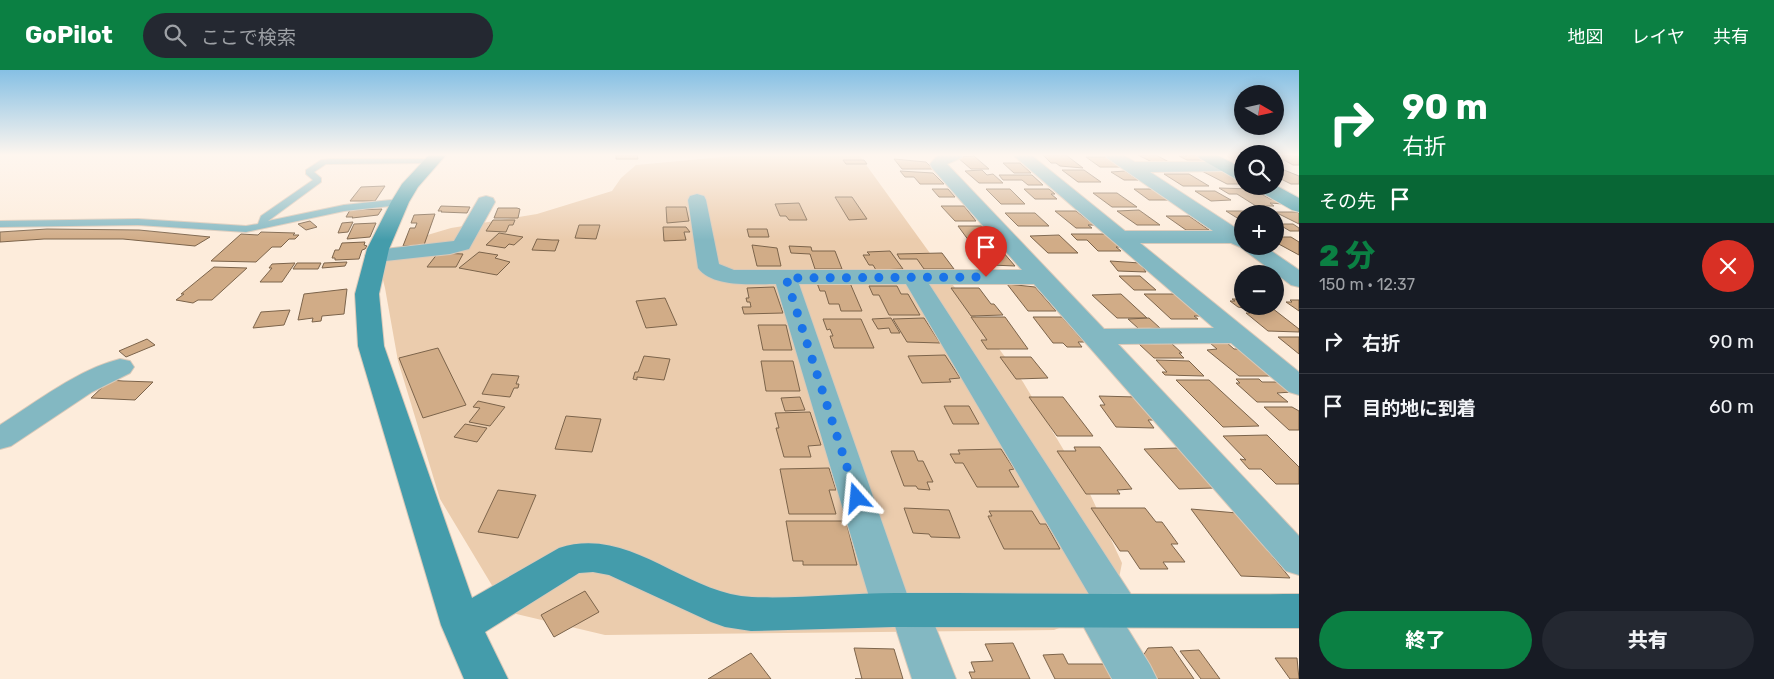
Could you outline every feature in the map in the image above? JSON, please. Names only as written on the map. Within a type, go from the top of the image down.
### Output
[{"type":"street","points":[[412,183],[400,202],[376,256],[367,294],[371,346],[461,625],[486,679]]},
{"type":"street","points":[[956,183],[1299,560]]},
{"type":"street","points":[[1055,183],[1299,386]]},
{"type":"street","points":[[1156,183],[1234,236]]},
{"type":"street","points":[[1279,195],[1299,206]]},
{"type":"street","points":[[697,200],[710,270],[731,277],[1041,277]]},
{"type":"street","points":[[376,256],[450,248],[462,244],[486,202]]},
{"type":"street","points":[[1120,237],[1234,242]]},
{"type":"street","points":[[1262,255],[1299,280]]},
{"type":"street","points":[[913,277],[1107,611],[1135,679]]},
{"type":"street","points":[[786,278],[901,610],[934,679]]},
{"type":"street","points":[[1095,337],[1239,335]]},
{"type":"street","points":[[0,439],[82,386],[120,366]]},
{"type":"street","points":[[461,625],[572,559],[593,556],[615,560],[725,610],[770,614],[901,610],[1206,612],[1299,610]]},
{"type":"lane","points":[[262,226],[264,218],[313,183]]},
{"type":"lane","points":[[0,224],[138,222],[239,229],[262,226],[344,208],[400,202]]},
{"type":"shaded area","points":[[617,183],[880,183],[1023,382],[1090,494],[1122,563],[1113,608],[1054,630],[605,635],[508,612],[440,499],[398,361],[379,264],[391,254],[424,236],[451,228],[537,214],[612,191]]},
{"type":"building","points":[[1026,183],[1043,185],[1028,185]]},
{"type":"building","points":[[1179,183],[1205,183],[1209,186],[1183,186]]},
{"type":"building","points":[[385,186],[375,201],[350,201],[361,187]]},
{"type":"building","points":[[1219,188],[1234,188],[1234,194],[1229,194]]},
{"type":"building","points":[[932,189],[948,189],[955,197],[939,197]]},
{"type":"building","points":[[986,189],[1010,189],[1025,204],[1001,204]]},
{"type":"building","points":[[1024,189],[1049,189],[1055,194],[1051,194],[1057,199],[1035,199]]},
{"type":"building","points":[[1134,189],[1155,189],[1171,200],[1149,200]]},
{"type":"building","points":[[1195,191],[1215,191],[1231,200],[1211,201]]},
{"type":"building","points":[[1093,193],[1117,193],[1137,207],[1112,207]]},
{"type":"building","points":[[1239,195],[1263,195],[1270,199],[1276,199],[1283,204],[1270,203],[1273,205],[1254,205]]},
{"type":"building","points":[[835,197],[852,197],[867,219],[849,220]]},
{"type":"building","points":[[799,203],[807,220],[789,220],[786,216],[780,216],[775,204]]},
{"type":"building","points":[[441,206],[470,207],[467,213],[438,211]]},
{"type":"building","points":[[941,206],[964,206],[976,221],[955,221]]},
{"type":"building","points":[[666,207],[686,207],[689,221],[667,223]]},
{"type":"building","points":[[498,208],[520,209],[518,218],[494,218]]},
{"type":"building","points":[[382,209],[378,215],[346,217],[350,210]]},
{"type":"building","points":[[1139,210],[1160,225],[1137,225],[1117,211]]},
{"type":"building","points":[[1055,211],[1076,211],[1094,225],[1088,225],[1092,228],[1076,228]]},
{"type":"building","points":[[1226,211],[1234,211],[1234,216]]},
{"type":"building","points":[[1284,212],[1299,213],[1299,224],[1284,216]]},
{"type":"building","points":[[1005,213],[1035,213],[1049,226],[1018,226]]},
{"type":"building","points":[[435,214],[424,245],[403,246],[410,228],[415,228],[417,223],[411,223],[414,215]]},
{"type":"building","points":[[1166,216],[1189,216],[1209,230],[1186,230]]},
{"type":"building","points":[[493,220],[515,220],[513,225],[509,225],[506,232],[486,231]]},
{"type":"building","points":[[310,221],[317,227],[306,230],[298,224]]},
{"type":"building","points":[[353,222],[348,232],[338,233],[342,223]]},
{"type":"building","points":[[376,223],[370,237],[347,239],[354,224]]},
{"type":"building","points":[[1284,224],[1293,224],[1299,228],[1299,231],[1290,231],[1284,228]]},
{"type":"building","points":[[579,225],[600,225],[596,239],[575,238]]},
{"type":"building","points":[[958,226],[983,226],[997,244],[972,245]]},
{"type":"building","points":[[663,227],[686,227],[690,232],[684,232],[686,240],[664,241]]},
{"type":"building","points":[[47,229],[139,230],[210,237],[195,246],[123,239],[44,239],[0,242],[0,232]]},
{"type":"building","points":[[747,229],[767,229],[769,237],[749,237]]},
{"type":"building","points":[[261,232],[295,233],[293,235],[299,235],[295,239],[289,239],[281,247],[272,247],[256,262],[211,261],[241,234],[258,235]]},
{"type":"building","points":[[499,233],[523,237],[514,245],[509,244],[505,248],[486,245]]},
{"type":"building","points":[[1071,234],[1105,234],[1120,247],[1116,247],[1121,251],[1098,251],[1087,240],[1077,240]]},
{"type":"building","points":[[1059,235],[1078,253],[1048,253],[1030,236]]},
{"type":"building","points":[[1284,237],[1291,237],[1299,242],[1299,255],[1284,247]]},
{"type":"building","points":[[537,239],[559,240],[555,251],[532,250]]},
{"type":"building","points":[[365,242],[364,245],[367,246],[362,250],[359,259],[335,260],[335,258],[332,258],[335,250],[339,250],[342,243]]},
{"type":"building","points":[[752,245],[777,248],[781,266],[757,266]]},
{"type":"building","points":[[789,246],[811,247],[812,251],[835,251],[842,269],[815,269],[810,254],[791,253]]},
{"type":"building","points":[[890,251],[903,269],[876,270],[873,265],[869,265],[863,255],[870,255],[867,252]]},
{"type":"building","points":[[479,252],[498,255],[495,258],[510,262],[497,275],[459,268]]},
{"type":"building","points":[[981,252],[1003,252],[1015,266],[991,265]]},
{"type":"building","points":[[438,253],[463,254],[456,267],[427,267]]},
{"type":"building","points":[[942,253],[954,269],[924,269],[917,259],[900,259],[897,254]]},
{"type":"building","points":[[1110,261],[1140,263],[1146,272],[1118,271]]},
{"type":"building","points":[[347,262],[345,266],[322,268],[324,263]]},
{"type":"building","points":[[295,263],[282,282],[260,282],[272,268],[269,268],[272,264]]},
{"type":"building","points":[[297,263],[321,263],[318,269],[293,269]]},
{"type":"building","points":[[214,267],[247,268],[212,300],[198,300],[193,303],[176,300],[184,294],[181,294]]},
{"type":"building","points":[[1119,276],[1140,276],[1156,290],[1134,290]]},
{"type":"building","points":[[817,283],[850,283],[862,311],[841,311],[839,304],[829,304],[825,291],[820,291]]},
{"type":"building","points":[[1007,284],[1035,287],[1056,311],[1028,311]]},
{"type":"building","points":[[869,286],[897,286],[901,294],[908,294],[920,315],[889,315],[879,295],[873,295]]},
{"type":"building","points":[[774,287],[783,313],[744,314],[742,307],[751,307],[750,302],[747,302],[746,298],[749,298],[747,288]]},
{"type":"building","points":[[951,288],[979,288],[991,304],[994,304],[1003,315],[971,316]]},
{"type":"building","points":[[347,289],[344,314],[322,316],[321,321],[312,322],[313,318],[298,320],[304,294]]},
{"type":"building","points":[[1121,294],[1147,318],[1117,318],[1092,295]]},
{"type":"building","points":[[1144,294],[1176,294],[1202,316],[1194,316],[1198,319],[1171,319]]},
{"type":"building","points":[[665,298],[677,325],[646,328],[636,301]]},
{"type":"building","points":[[1290,300],[1299,300],[1299,311],[1286,302],[1292,302]]},
{"type":"building","points":[[290,310],[284,325],[253,328],[261,312]]},
{"type":"building","points":[[1248,315],[1281,315],[1299,329],[1299,332],[1268,331]]},
{"type":"building","points":[[971,317],[1005,317],[1028,349],[987,349],[981,340],[987,340]]},
{"type":"building","points":[[1033,317],[1062,317],[1084,342],[1078,342],[1082,347],[1067,347],[1063,343],[1053,343]]},
{"type":"building","points":[[891,318],[900,333],[891,333],[889,328],[878,329],[872,319]]},
{"type":"building","points":[[924,318],[940,343],[907,342],[893,319]]},
{"type":"building","points":[[1149,318],[1160,328],[1139,329],[1128,319]]},
{"type":"building","points":[[823,319],[861,319],[874,348],[834,348],[830,336],[833,336],[830,329],[827,330]]},
{"type":"building","points":[[758,325],[786,325],[792,350],[763,350]]},
{"type":"building","points":[[1278,337],[1299,337],[1299,354]]},
{"type":"building","points":[[147,339],[155,345],[126,357],[119,351]]},
{"type":"building","points":[[1226,342],[1234,349],[1239,349],[1272,376],[1239,376],[1207,350],[1217,349],[1210,343]]},
{"type":"building","points":[[1171,343],[1182,353],[1179,353],[1184,358],[1154,358],[1139,344]]},
{"type":"building","points":[[438,348],[466,405],[423,418],[399,358]]},
{"type":"building","points":[[945,355],[960,378],[949,379],[951,382],[922,383],[908,356]]},
{"type":"building","points":[[644,356],[670,359],[664,380],[637,377],[637,380],[633,379]]},
{"type":"building","points":[[1000,357],[1031,357],[1048,378],[1016,379]]},
{"type":"building","points":[[1156,360],[1189,361],[1204,376],[1165,375],[1162,372],[1167,372]]},
{"type":"building","points":[[761,361],[793,361],[800,391],[766,391]]},
{"type":"building","points":[[492,374],[519,376],[516,384],[519,384],[518,388],[514,388],[510,397],[482,394]]},
{"type":"building","points":[[1236,379],[1259,379],[1262,382],[1280,382],[1292,392],[1277,393],[1288,402],[1257,402],[1236,383],[1240,383]]},
{"type":"building","points":[[110,380],[153,382],[135,400],[91,398]]},
{"type":"building","points":[[1176,380],[1209,380],[1259,426],[1223,427]]},
{"type":"building","points":[[1099,396],[1136,397],[1154,420],[1148,420],[1154,428],[1116,427],[1100,405],[1105,405]]},
{"type":"building","points":[[800,397],[805,410],[785,411],[781,398]]},
{"type":"building","points":[[1029,397],[1063,397],[1093,436],[1057,436]]},
{"type":"building","points":[[478,401],[505,407],[490,426],[469,422],[480,408],[473,407]]},
{"type":"building","points":[[944,406],[969,406],[979,424],[953,424]]},
{"type":"building","points":[[1264,407],[1292,407],[1299,411],[1299,430],[1289,430]]},
{"type":"building","points":[[810,412],[821,445],[808,446],[811,457],[784,457],[776,428],[779,428],[775,413]]},
{"type":"building","points":[[566,416],[601,419],[592,452],[555,449]]},
{"type":"building","points":[[465,424],[487,428],[477,442],[454,437]]},
{"type":"building","points":[[1267,435],[1299,467],[1299,484],[1276,484],[1261,469],[1249,469],[1240,459],[1246,460],[1223,436]]},
{"type":"building","points":[[1074,447],[1100,447],[1132,489],[1117,490],[1120,494],[1086,494],[1057,451],[1076,451]]},
{"type":"building","points":[[1178,448],[1214,488],[1179,489],[1144,449]]},
{"type":"building","points":[[1001,449],[1014,469],[1009,470],[1019,487],[977,487],[963,463],[955,463],[950,454],[960,454],[958,450]]},
{"type":"building","points":[[891,451],[914,451],[918,461],[923,461],[933,482],[927,482],[930,490],[918,489],[916,486],[904,486]]},
{"type":"building","points":[[829,468],[836,490],[829,490],[836,514],[789,514],[780,469]]},
{"type":"building","points":[[498,490],[536,495],[518,538],[478,532]]},
{"type":"building","points":[[904,508],[949,510],[960,538],[931,537],[929,534],[913,533]]},
{"type":"building","points":[[1091,508],[1145,508],[1156,522],[1162,522],[1178,544],[1171,544],[1185,562],[1163,562],[1168,569],[1140,569],[1128,551],[1120,551]]},
{"type":"building","points":[[1191,509],[1237,513],[1290,578],[1241,576]]},
{"type":"building","points":[[989,511],[1032,511],[1040,524],[1046,524],[1060,549],[1004,549],[988,516],[992,516]]},
{"type":"building","points":[[786,521],[846,521],[857,565],[803,565],[803,561],[793,561]]},
{"type":"building","points":[[585,591],[599,612],[554,637],[541,615]]},
{"type":"building","points":[[1013,643],[1030,679],[972,679],[969,672],[975,672],[971,662],[993,661],[985,644]]},
{"type":"building","points":[[1172,647],[1194,679],[1153,679],[1141,659],[1148,648]]},
{"type":"building","points":[[854,648],[894,649],[903,679],[862,679]]},
{"type":"building","points":[[1199,650],[1220,679],[1201,679],[1180,651]]},
{"type":"building","points":[[751,653],[771,679],[708,679]]},
{"type":"building","points":[[1063,654],[1068,664],[1109,664],[1117,679],[1055,679],[1043,655]]},
{"type":"building","points":[[1275,658],[1297,658],[1299,679],[1290,679]]},
{"type":"route","points":[[857,498],[786,278],[986,277]]}]
